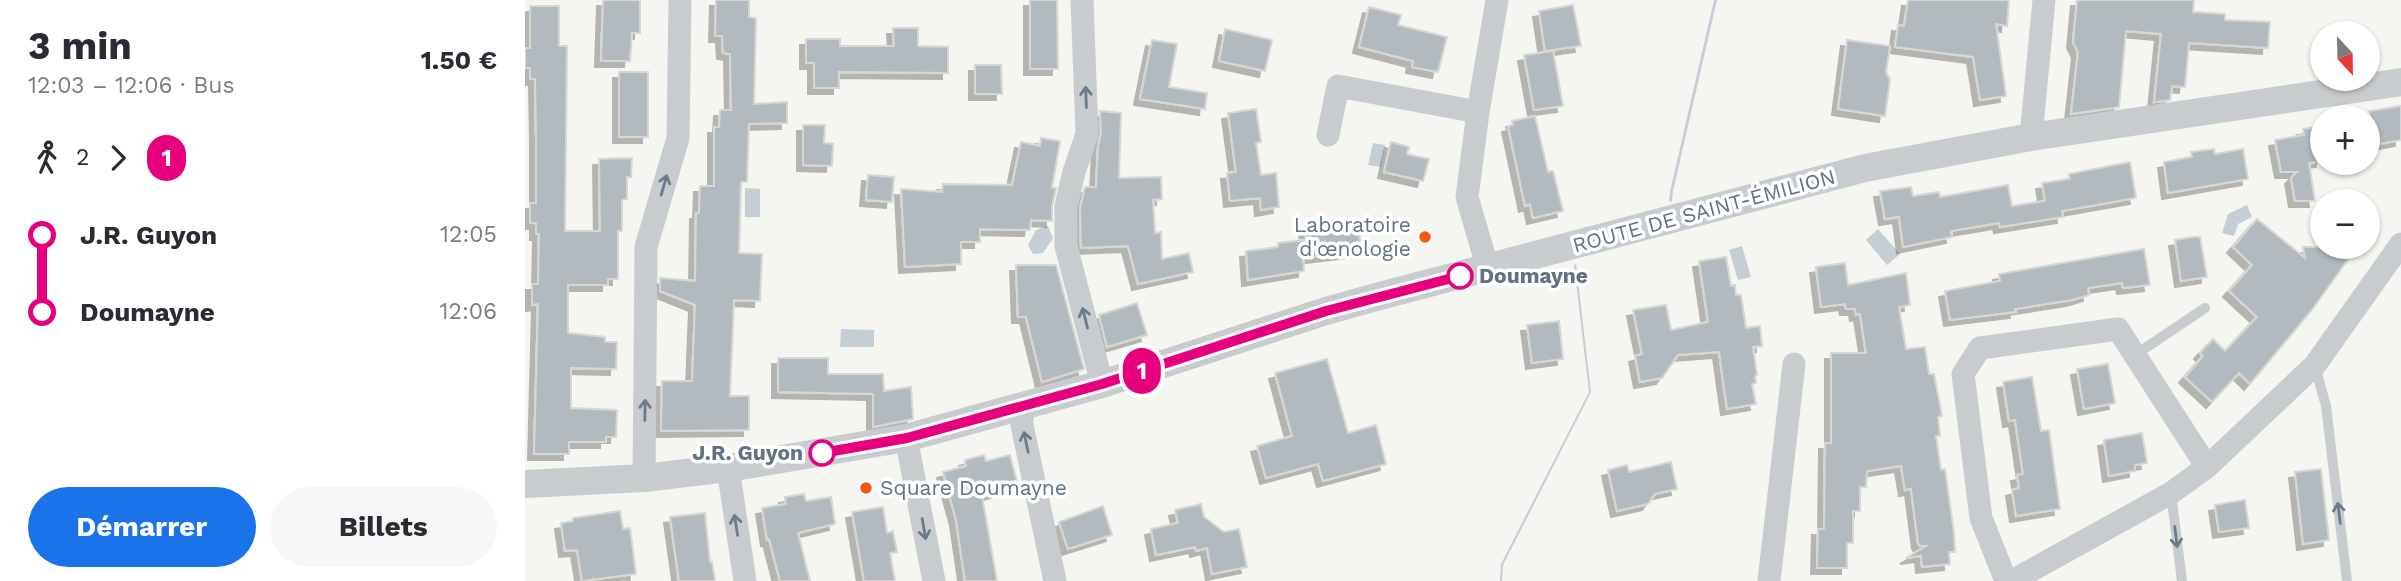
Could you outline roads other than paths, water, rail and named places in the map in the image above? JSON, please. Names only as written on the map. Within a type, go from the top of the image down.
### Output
[{"type":"street","points":[[644,478],[646,247],[677,138],[680,0]]},
{"type":"street","points":[[1082,0],[1087,134],[1066,206],[1066,246],[1102,384]]},
{"type":"street","points":[[1488,268],[1467,197],[1497,0]]},
{"type":"street","points":[[2031,137],[2044,0]]},
{"type":"street","name":"ROUTE DE SAINT-ÉMILION","points":[[525,484],[644,478],[728,468],[907,438],[1102,384],[1326,311],[1865,168],[2031,137],[2401,82]]},
{"type":"street","points":[[1328,135],[1338,86],[1478,112]]},
{"type":"street","points":[[2012,581],[2171,493],[2207,467],[2315,365],[2401,244]]},
{"type":"street","points":[[2006,581],[1981,518],[1963,374],[1980,348],[2118,329],[2207,467]]},
{"type":"street","points":[[1769,581],[1794,364]]},
{"type":"street","points":[[1022,407],[1023,425],[1055,581]]},
{"type":"street","points":[[907,438],[933,581]]},
{"type":"street","points":[[728,468],[745,581]]},
{"type":"lane","points":[[2135,355],[2205,308]]},
{"type":"lane","points":[[2315,365],[2326,406],[2347,581]]},
{"type":"lane","points":[[2171,493],[2182,581]]},
{"type":"place","name":"Laboratoire d'œnologie","points":[[1425,237]]},
{"type":"place","name":"Doumayne","points":[[1460,276]]},
{"type":"place","name":"J.R. Guyon","points":[[822,453]]},
{"type":"place","name":"Square Doumayne","points":[[866,488]]}]
